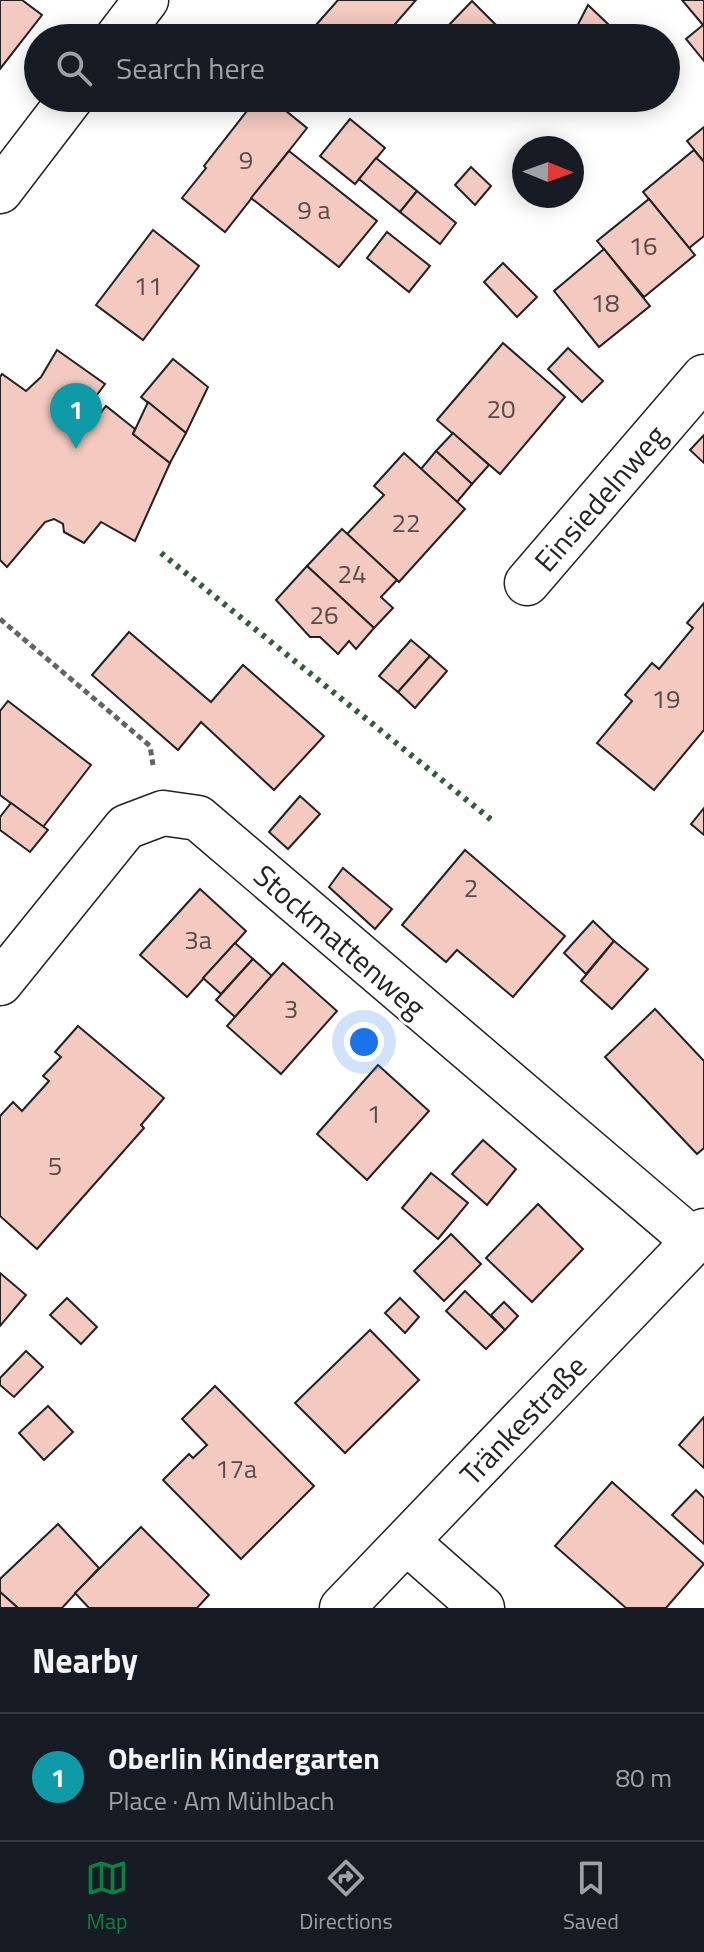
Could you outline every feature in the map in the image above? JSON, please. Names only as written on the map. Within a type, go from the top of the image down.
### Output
[{"type":"street","points":[[128,24],[146,0]]},
{"type":"street","points":[[0,191],[60,112]]},
{"type":"street","name":"Einsiedelnweg","points":[[527,583],[704,377]]},
{"type":"street","points":[[0,983],[126,827],[163,813]]},
{"type":"street","name":"Stockmattenweg","points":[[163,813],[198,818],[699,1236]]},
{"type":"street","name":"Tränkestraße","points":[[342,1608],[699,1236]]},
{"type":"street","points":[[407,1542],[482,1608]]},
{"type":"path","points":[[0,619],[150,746],[163,813]]},
{"type":"building","points":[[0,0],[22,0],[42,15],[35,24],[24,24],[24,38],[0,69]]},
{"type":"building","points":[[338,0],[416,0],[395,24],[317,24]]},
{"type":"building","points":[[682,0],[704,0],[704,26],[703,25]]},
{"type":"building","points":[[472,1],[495,24],[450,24]]},
{"type":"building","points":[[588,5],[608,24],[578,24]]},
{"type":"building","points":[[704,26],[704,61],[686,39]]},
{"type":"building","points":[[246,112],[287,112],[307,128],[225,232],[182,198],[206,168],[204,166]]},
{"type":"building","points":[[350,119],[385,148],[355,184],[320,156]]},
{"type":"building","points":[[704,127],[704,162],[687,141]]},
{"type":"building","points":[[694,150],[704,162],[704,236],[689,248],[643,192]]},
{"type":"building","points":[[289,151],[377,221],[339,267],[251,198]]},
{"type":"building","points":[[376,158],[417,191],[400,212],[359,179]]},
{"type":"building","points":[[471,167],[491,186],[475,205],[455,185]]},
{"type":"building","points":[[417,191],[456,223],[440,244],[400,212]]},
{"type":"building","points":[[649,199],[695,255],[644,297],[597,241]]},
{"type":"building","points":[[153,230],[199,266],[143,340],[96,305]]},
{"type":"building","points":[[387,232],[430,266],[409,292],[367,258]]},
{"type":"building","points":[[604,249],[650,306],[599,347],[554,291]]},
{"type":"building","points":[[503,263],[537,297],[517,317],[484,282]]},
{"type":"building","points":[[503,343],[565,397],[500,474],[437,420]]},
{"type":"building","points":[[568,348],[603,381],[582,402],[548,369]]},
{"type":"building","points":[[57,350],[105,384],[85,411],[95,420],[106,406],[135,429],[133,434],[170,463],[135,541],[101,522],[84,543],[64,532],[63,524],[54,519],[45,522],[7,567],[0,560],[0,377],[2,374],[26,391],[41,377]]},
{"type":"building","points":[[173,359],[208,387],[186,433],[141,397]]},
{"type":"building","points":[[148,402],[186,433],[170,463],[133,434]]},
{"type":"building","points":[[453,433],[489,465],[472,484],[436,451]]},
{"type":"building","points":[[704,435],[704,463],[690,450]]},
{"type":"building","points":[[436,451],[472,484],[457,502],[421,469]]},
{"type":"building","points":[[404,453],[465,509],[399,582],[347,534],[384,495],[374,486]]},
{"type":"building","points":[[342,529],[397,580],[381,597],[393,608],[374,628],[307,566]]},
{"type":"building","points":[[307,566],[374,628],[356,649],[349,641],[338,654],[320,637],[310,637],[276,600]]},
{"type":"building","points":[[704,603],[704,730],[654,790],[597,743],[632,701],[625,695],[652,663],[659,669],[693,628],[687,623]]},
{"type":"building","points":[[129,632],[211,702],[243,665],[324,736],[274,790],[201,722],[178,750],[92,675]]},
{"type":"building","points":[[411,640],[430,656],[398,692],[379,676]]},
{"type":"building","points":[[430,656],[447,671],[415,708],[398,692]]},
{"type":"building","points":[[8,701],[91,765],[43,827],[0,795],[0,711]]},
{"type":"building","points":[[300,796],[320,814],[288,849],[269,832]]},
{"type":"building","points":[[11,803],[48,830],[30,852],[0,830],[0,817]]},
{"type":"building","points":[[704,808],[704,835],[691,824]]},
{"type":"building","points":[[465,850],[565,936],[513,997],[457,950],[446,962],[402,925]]},
{"type":"building","points":[[343,868],[392,909],[375,929],[329,887]]},
{"type":"building","points":[[200,889],[246,931],[187,997],[140,955]]},
{"type":"building","points":[[593,921],[614,941],[586,974],[564,953]]},
{"type":"building","points":[[614,941],[648,969],[612,1009],[581,981]]},
{"type":"building","points":[[235,943],[253,959],[221,994],[203,978]]},
{"type":"building","points":[[253,959],[272,976],[235,1017],[216,1000]]},
{"type":"building","points":[[283,963],[337,1011],[281,1074],[227,1026]]},
{"type":"building","points":[[655,1009],[704,1061],[704,1148],[697,1154],[605,1057]]},
{"type":"building","points":[[78,1026],[164,1098],[141,1125],[144,1128],[37,1249],[0,1216],[0,1116],[13,1102],[22,1111],[49,1081],[43,1076],[61,1057],[55,1052]]},
{"type":"building","points":[[378,1065],[429,1111],[367,1180],[317,1134]]},
{"type":"building","points":[[483,1140],[516,1169],[487,1205],[452,1174]]},
{"type":"building","points":[[431,1173],[468,1203],[438,1239],[402,1208]]},
{"type":"building","points":[[538,1204],[583,1249],[532,1302],[486,1258]]},
{"type":"building","points":[[451,1234],[481,1264],[444,1301],[414,1271]]},
{"type":"building","points":[[0,1273],[26,1295],[0,1326]]},
{"type":"building","points":[[465,1291],[505,1330],[486,1349],[446,1311]]},
{"type":"building","points":[[67,1298],[97,1327],[81,1344],[50,1315]]},
{"type":"building","points":[[400,1298],[419,1317],[405,1333],[385,1313]]},
{"type":"building","points":[[504,1302],[518,1316],[505,1330],[491,1315]]},
{"type":"building","points":[[370,1330],[419,1380],[345,1453],[295,1403]]},
{"type":"building","points":[[26,1351],[43,1367],[14,1397],[0,1385],[0,1378]]},
{"type":"building","points":[[215,1386],[314,1486],[241,1559],[163,1480],[189,1454],[193,1458],[207,1445],[182,1419]]},
{"type":"building","points":[[48,1406],[73,1432],[44,1460],[19,1433]]},
{"type":"building","points":[[704,1417],[704,1468],[679,1445]]},
{"type":"building","points":[[612,1482],[704,1564],[666,1608],[626,1608],[555,1546]]},
{"type":"building","points":[[696,1490],[704,1498],[704,1544],[672,1515]]},
{"type":"building","points":[[58,1524],[99,1568],[62,1608],[18,1608],[0,1592],[0,1579]]},
{"type":"building","points":[[141,1527],[209,1595],[197,1608],[89,1608],[75,1593]]},
{"type":"building","points":[[0,1592],[18,1608],[0,1608]]},
{"type":"hedge","points":[[161,553],[494,822]]},
{"type":"place","name":"Oberlin Kindergarten","points":[[76,449]]}]
